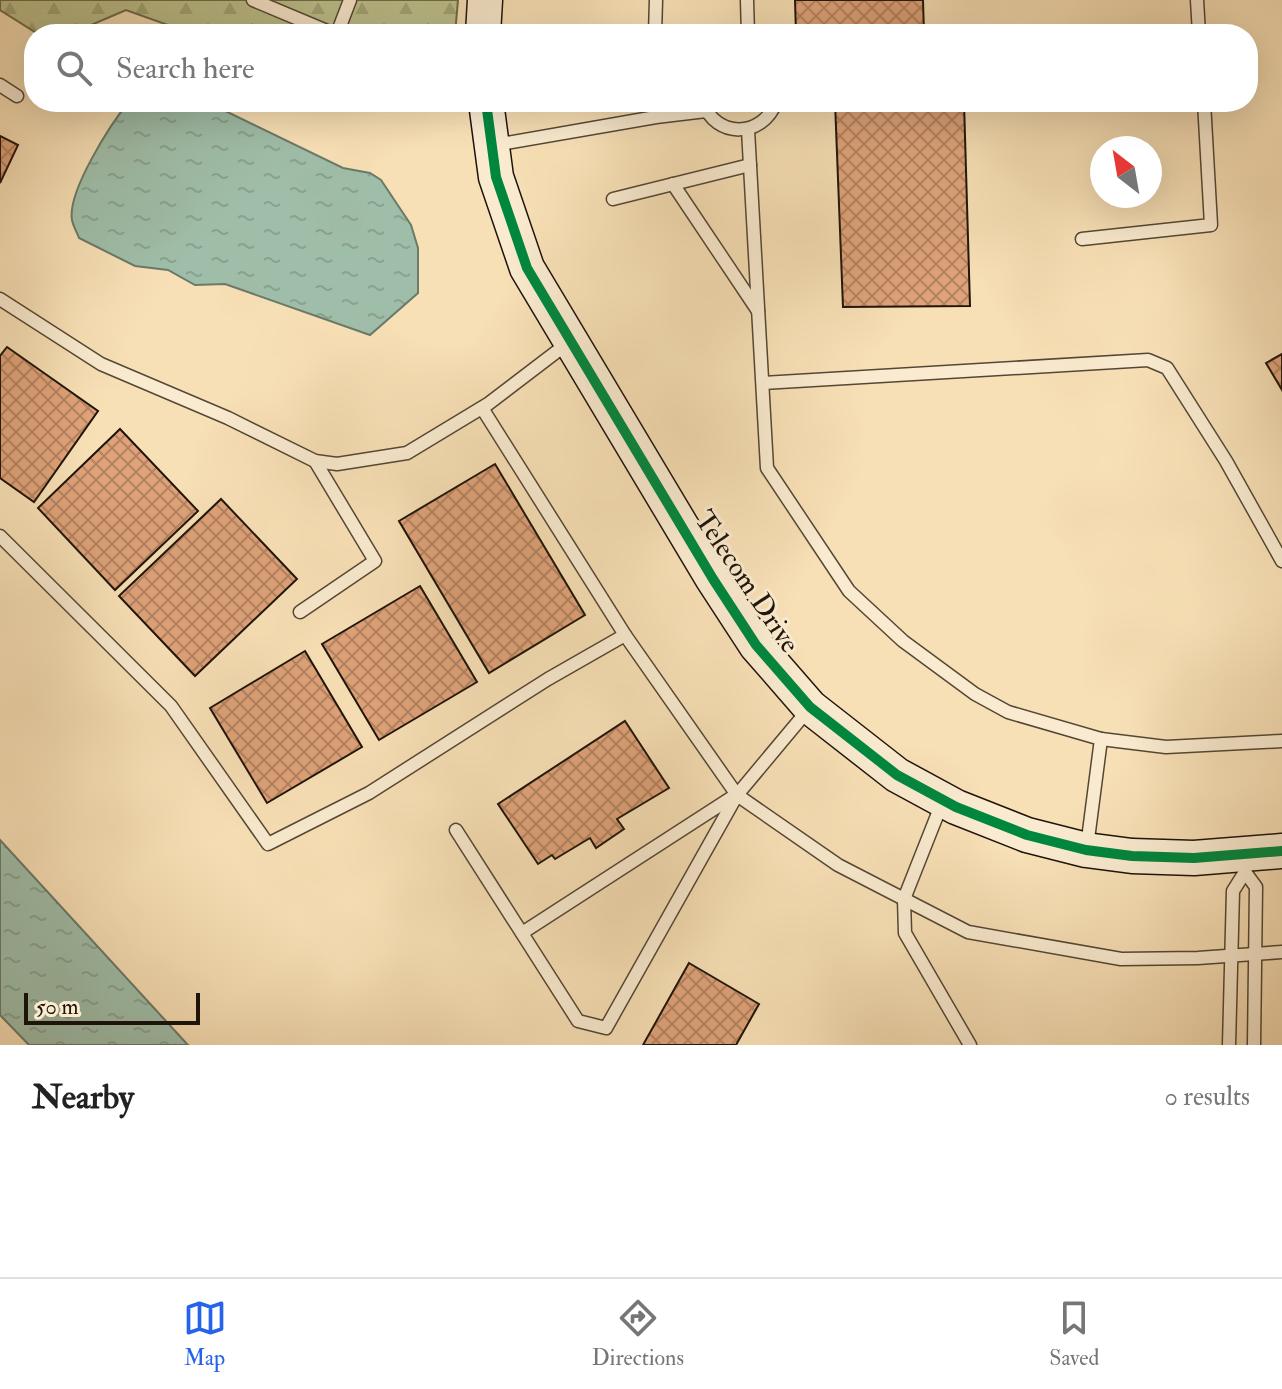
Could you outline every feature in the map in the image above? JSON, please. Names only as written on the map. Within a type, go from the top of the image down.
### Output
[{"type":"street","points":[[484,24],[485,0]]},
{"type":"street","name":"Telecom Drive","points":[[487,112],[496,177],[527,268],[713,579],[756,645],[810,707],[897,775],[943,800],[1027,835],[1086,850],[1132,856],[1246,863],[1282,851]]},
{"type":"lane","points":[[340,24],[350,0]]},
{"type":"lane","points":[[655,24],[656,0]]},
{"type":"lane","points":[[747,0],[748,24]]},
{"type":"lane","points":[[1197,0],[1198,24]]},
{"type":"lane","points":[[259,1],[313,24]]},
{"type":"lane","points":[[0,85],[17,96]]},
{"type":"lane","points":[[656,112],[656,117]]},
{"type":"lane","points":[[492,145],[678,112]]},
{"type":"lane","points":[[709,112],[714,121],[724,127],[748,130],[771,112]]},
{"type":"lane","points":[[1082,239],[1211,225],[1205,112]]},
{"type":"lane","points":[[748,130],[767,468],[849,591],[903,641],[975,694],[1008,712],[1101,739],[1166,747],[1282,741]]},
{"type":"lane","points":[[613,199],[750,165]]},
{"type":"lane","points":[[673,184],[759,313]]},
{"type":"lane","points":[[0,299],[101,364],[228,418],[315,461],[337,464],[407,453],[482,408],[571,341]]},
{"type":"lane","points":[[763,383],[1148,360],[1167,368],[1226,461],[1282,561]]},
{"type":"lane","points":[[482,408],[625,635],[737,795],[838,865],[968,932],[1121,959],[1282,952]]},
{"type":"lane","points":[[300,612],[375,561],[315,461]]},
{"type":"lane","points":[[0,536],[171,706],[268,844],[369,793],[548,679],[625,635]]},
{"type":"lane","points":[[456,830],[578,1021],[606,1028],[737,795],[810,707]]},
{"type":"lane","points":[[1086,850],[1101,739]]},
{"type":"lane","points":[[522,933],[737,795]]},
{"type":"lane","points":[[943,800],[904,899],[905,933],[970,1045]]},
{"type":"lane","points":[[1246,863],[1256,887],[1254,1045]]},
{"type":"lane","points":[[1229,1045],[1233,891],[1246,863]]},
{"type":"lane","points":[[1230,1030],[1255,1027]]},
{"type":"green space","points":[[0,0],[458,0],[456,24],[165,24],[126,10],[93,24],[24,25],[0,10]]},
{"type":"water","points":[[122,112],[228,112],[343,168],[370,173],[381,180],[411,225],[418,248],[418,293],[370,335],[225,284],[195,285],[168,270],[135,266],[79,238],[72,220],[76,193]]},
{"type":"water","points":[[0,840],[188,1045],[29,1045],[0,1015]]},
{"type":"building","points":[[795,0],[923,0],[924,24],[796,24]]},
{"type":"building","points":[[835,112],[964,112],[970,306],[843,307]]},
{"type":"building","points":[[0,136],[18,145],[0,183]]},
{"type":"building","points":[[7,347],[98,411],[34,502],[0,478],[0,356]]},
{"type":"building","points":[[1282,354],[1282,390],[1266,363]]},
{"type":"building","points":[[120,429],[198,511],[115,590],[38,508]]},
{"type":"building","points":[[495,464],[585,615],[489,673],[399,521]]},
{"type":"building","points":[[221,499],[297,579],[195,676],[119,596]]},
{"type":"building","points":[[420,586],[477,682],[379,740],[322,644]]},
{"type":"building","points":[[305,651],[362,747],[267,803],[210,708]]},
{"type":"building","points":[[625,721],[669,788],[617,819],[624,829],[596,848],[590,838],[555,859],[552,855],[538,864],[498,804]]},
{"type":"building","points":[[689,963],[759,1004],[736,1045],[643,1045]]},
{"type":"cycle path","points":[[487,112],[496,177],[527,268],[713,579],[756,645],[810,707],[897,775],[956,807],[1027,835],[1086,850],[1132,856],[1194,858],[1282,851]]}]
